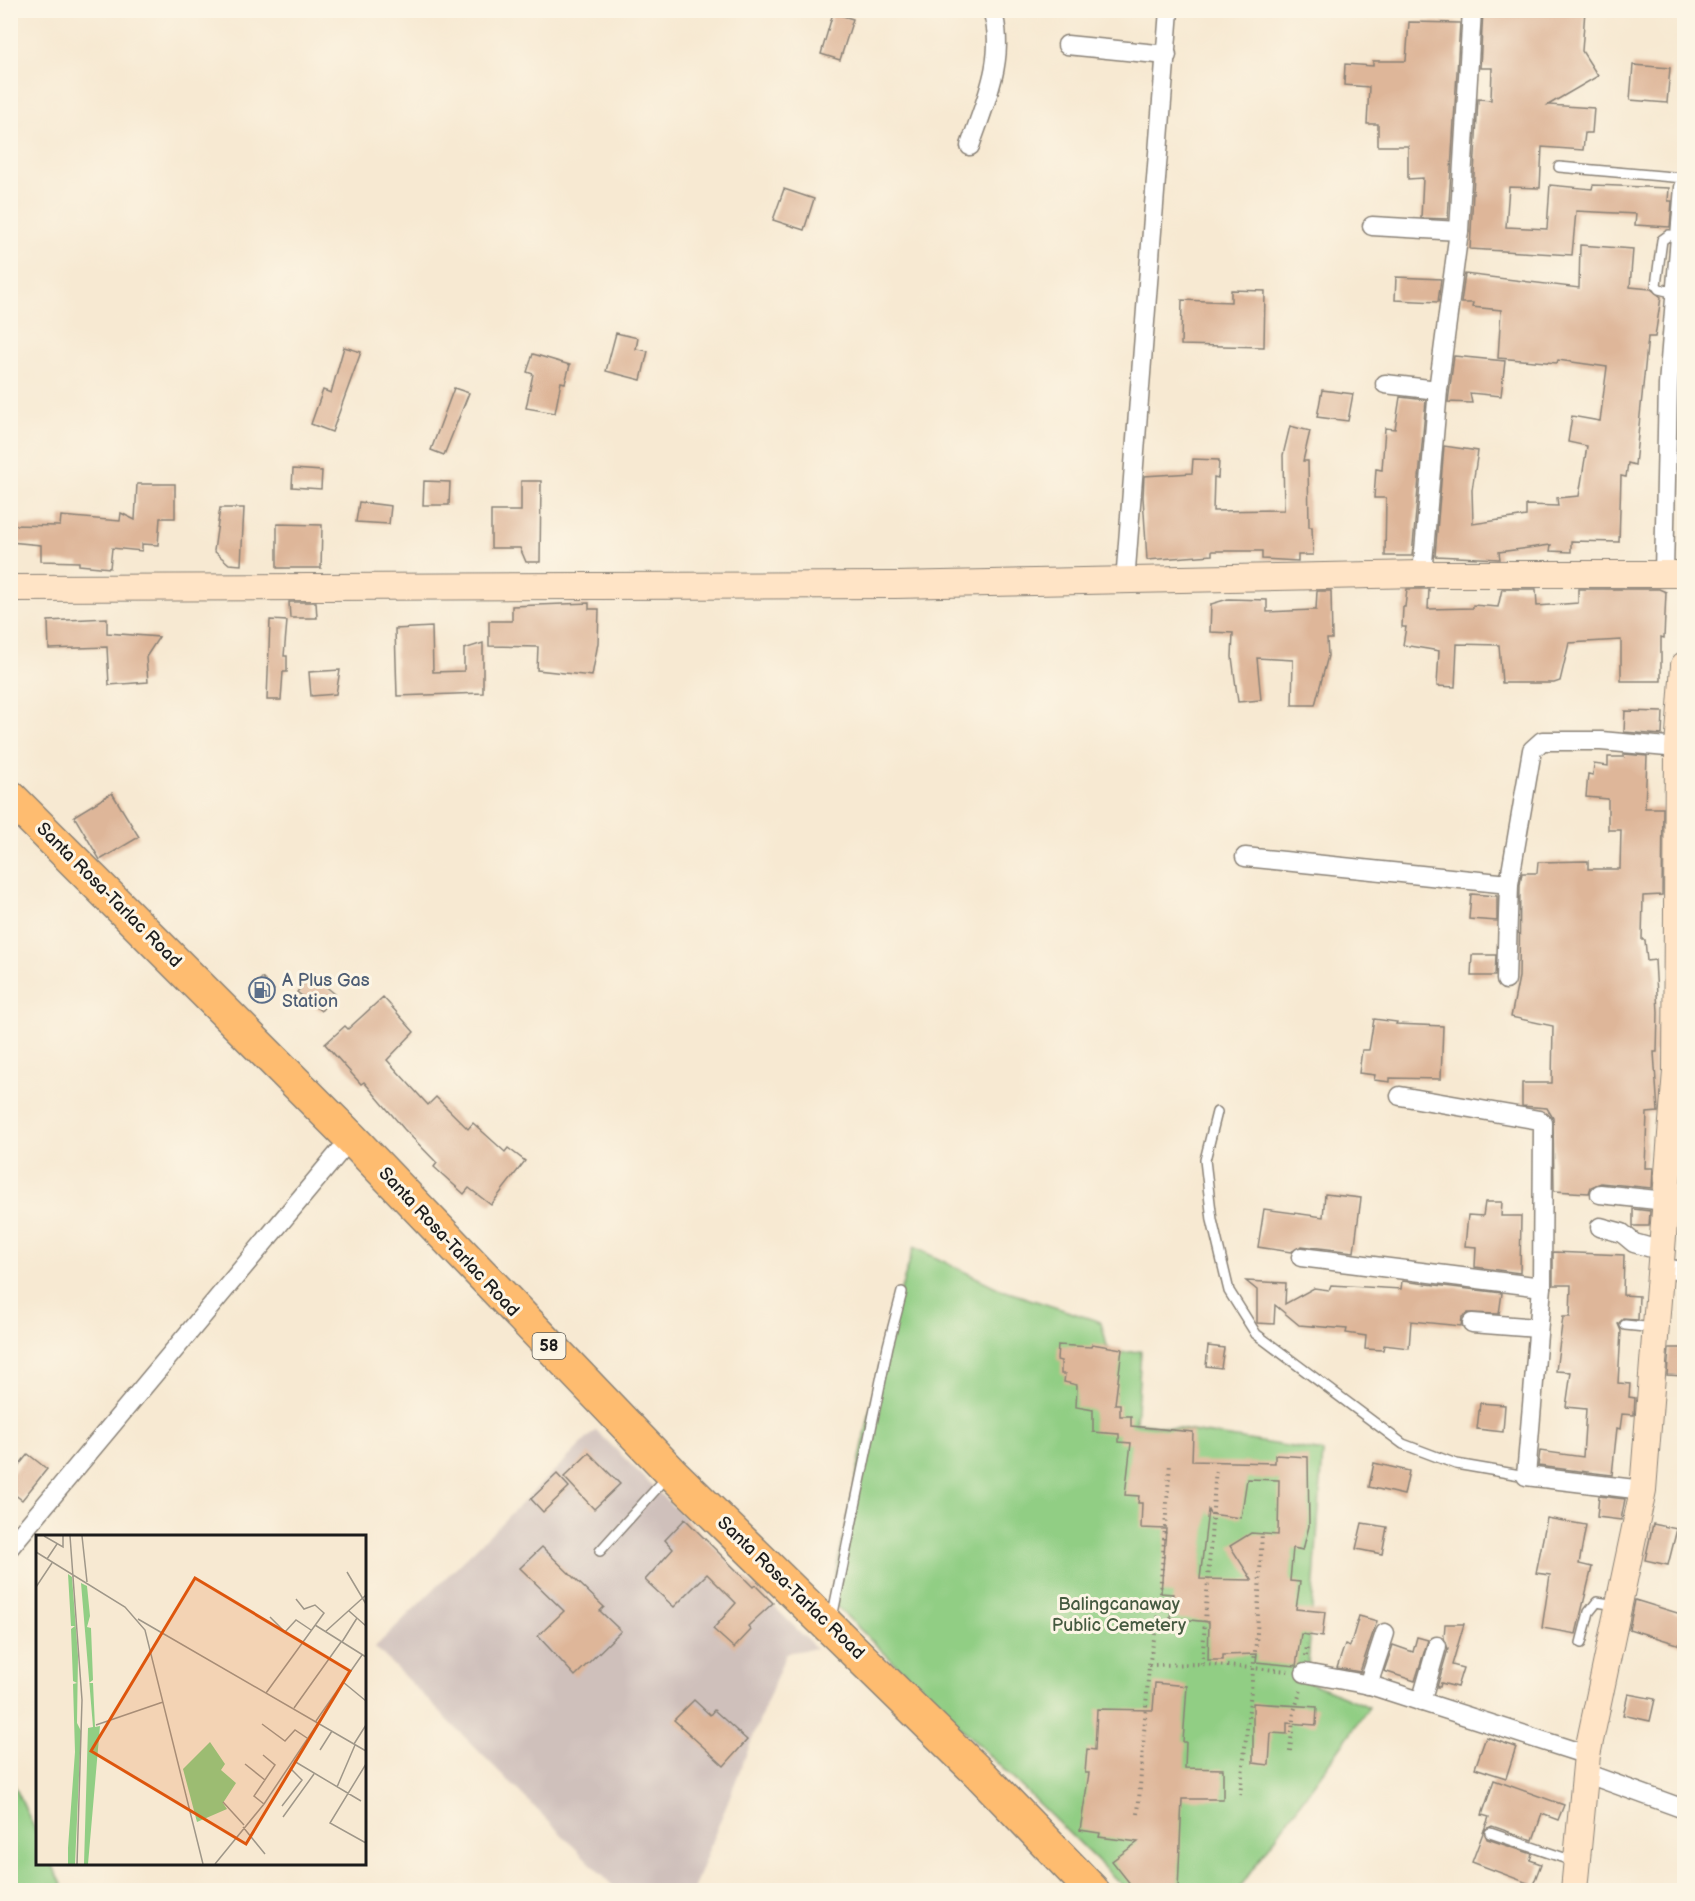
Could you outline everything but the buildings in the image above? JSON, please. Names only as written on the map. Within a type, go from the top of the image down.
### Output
[{"type":"highway","name":"Santa Rosa-Tarlac Road","points":[[10,797],[351,1138],[671,1472],[831,1626],[981,1775],[1092,1890]]},
{"type":"street","points":[[970,146],[994,75],[998,46],[997,24],[992,10]]},
{"type":"street","points":[[1125,582],[1169,10]]},
{"type":"street","points":[[1422,574],[1438,390],[1460,231],[1472,11]]},
{"type":"street","points":[[1067,45],[1167,55]]},
{"type":"street","points":[[10,588],[1125,582],[1422,574],[1674,574],[1668,385],[1679,296],[1684,187]]},
{"type":"street","points":[[1372,226],[1460,231]]},
{"type":"street","points":[[1385,384],[1438,390]]},
{"type":"street","points":[[1574,1890],[1586,1764],[1644,1490],[1657,1328],[1669,1263],[1666,1201],[1680,1071],[1678,748],[1684,665]]},
{"type":"street","points":[[1506,980],[1509,884],[1532,750],[1535,745],[1542,741],[1601,741],[1678,748]]},
{"type":"street","points":[[1245,857],[1509,884]]},
{"type":"street","points":[[1400,1096],[1539,1120],[1543,1123],[1542,1287],[1526,1476],[1644,1490]]},
{"type":"street","points":[[10,1547],[351,1138]]},
{"type":"street","points":[[1600,1194],[1666,1201]]},
{"type":"street","points":[[1600,1227],[1622,1233],[1634,1243],[1669,1263]]},
{"type":"street","points":[[1301,1257],[1542,1287]]},
{"type":"street","points":[[1472,1323],[1538,1328]]},
{"type":"street","points":[[1368,1685],[1385,1633]]},
{"type":"street","points":[[1421,1702],[1437,1646]]},
{"type":"street","points":[[1305,1673],[1368,1685],[1421,1702],[1586,1764],[1684,1809]]},
{"type":"lane","points":[[1559,166],[1684,178]]},
{"type":"lane","points":[[1217,1112],[1205,1160],[1212,1220],[1229,1291],[1256,1334],[1403,1444],[1456,1464],[1526,1476]]},
{"type":"lane","points":[[831,1626],[888,1346],[902,1292]]},
{"type":"lane","points":[[1625,1325],[1657,1328]]},
{"type":"lane","points":[[600,1551],[671,1472]]},
{"type":"lane","points":[[1581,1642],[1592,1607],[1597,1602],[1618,1606]]},
{"type":"lane","points":[[1490,1833],[1577,1862]]},
{"type":"path","points":[[1138,1814],[1149,1665],[1158,1618],[1170,1463]]},
{"type":"path","points":[[1202,1664],[1216,1467]]},
{"type":"path","points":[[1240,1795],[1257,1633],[1262,1532]]},
{"type":"path","points":[[1290,1751],[1294,1711],[1305,1673],[1307,1644]]},
{"type":"path","points":[[1149,1665],[1252,1666],[1305,1673]]},
{"type":"shaded area","points":[[596,1430],[816,1648],[786,1653],[693,1890],[617,1890],[375,1647]]},
{"type":"green space","name":"Balingcanaway Public Cemetery","points":[[914,1247],[1002,1290],[1101,1322],[1107,1346],[1119,1353],[1141,1351],[1136,1422],[1323,1452],[1307,1681],[1369,1707],[1238,1890],[1127,1890],[830,1600],[885,1341]]},
{"type":"green space","points":[[11,1778],[36,1832],[36,1865],[52,1865],[65,1890],[11,1890]]},
{"type":"place","name":"A Plus Gas Station","points":[[262,990]]}]
